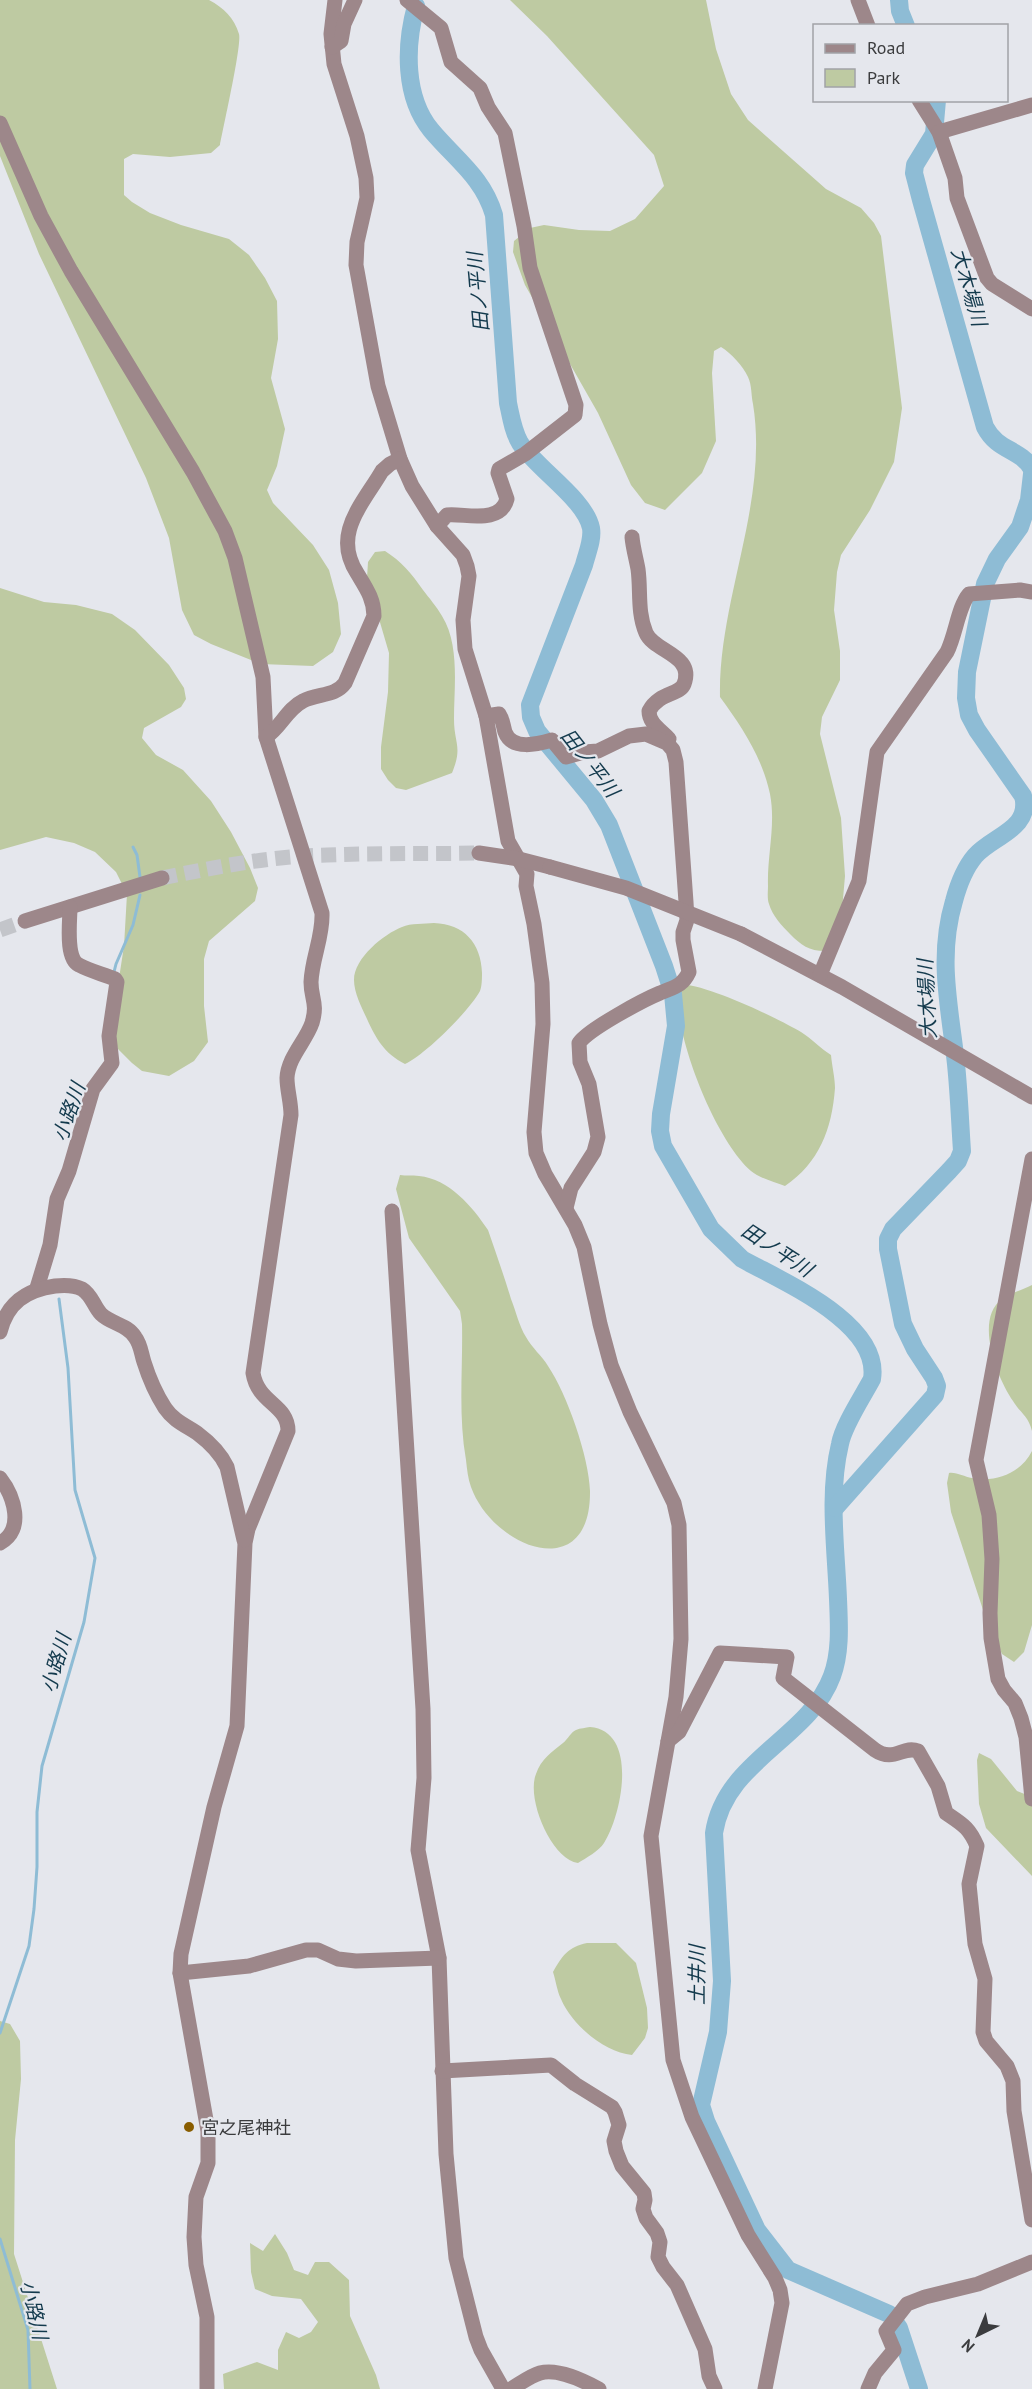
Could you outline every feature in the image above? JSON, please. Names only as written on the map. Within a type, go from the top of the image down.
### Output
[{"type":"street","points":[[335,0],[331,33],[334,64],[357,136],[366,178],[367,198],[357,242],[356,265],[378,386],[400,459],[412,486],[437,526],[463,555],[467,566],[469,576],[463,620],[465,649],[486,716],[508,841],[527,874],[526,886],[536,933],[542,983],[543,1024],[534,1132],[536,1153],[544,1174],[566,1208],[584,1247],[611,1365],[630,1412],[670,1493],[679,1525],[681,1639],[676,1697],[651,1836],[674,2060],[692,2117],[748,2235],[780,2290],[782,2303],[765,2389]]},
{"type":"street","points":[[332,47],[341,41],[344,24],[355,0]]},
{"type":"street","points":[[858,0],[867,24]]},
{"type":"street","points":[[412,4],[441,28],[451,62],[480,88],[488,107],[505,132],[530,268],[576,405],[575,415],[528,452],[499,469],[498,473],[507,499],[501,509],[483,517],[447,515],[437,526]]},
{"type":"street","points":[[920,102],[937,127],[955,178],[957,198],[987,279],[1032,309]]},
{"type":"street","points":[[937,127],[1032,105]]},
{"type":"street","points":[[0,123],[41,216],[71,271],[193,472],[225,531],[235,558],[263,677],[266,736],[322,913],[323,928],[311,980],[315,1010],[310,1026],[291,1062],[287,1078],[291,1097],[291,1115],[254,1373],[255,1383],[260,1393],[283,1414],[288,1423],[288,1431],[248,1529],[245,1543],[237,1726],[214,1807],[181,1954],[180,1973],[208,2131],[208,2163],[196,2197],[194,2237],[196,2265],[207,2317],[207,2389]]},
{"type":"street","points":[[266,736],[300,702],[333,693],[341,689],[345,683],[374,616],[374,605],[369,592],[347,555],[346,542],[349,527],[382,471],[400,459]]},
{"type":"street","points":[[566,1208],[571,1188],[594,1152],[598,1137],[589,1084],[580,1062],[579,1043],[591,1031],[683,983],[689,972],[683,940],[687,920],[676,762],[672,743],[653,723],[649,711],[659,698],[680,690],[685,676],[680,660],[666,648],[654,644],[646,633],[640,611],[638,568],[632,537]]},
{"type":"street","points":[[820,975],[859,881],[877,752],[947,652],[954,637],[963,602],[969,594],[1020,590],[1032,592]]},
{"type":"street","points":[[486,716],[499,714],[507,736],[512,741],[528,745],[552,740],[566,757],[598,751],[637,734],[657,737],[673,750]]},
{"type":"street","points":[[479,853],[519,859],[626,888],[741,934],[842,987],[1032,1097]]},
{"type":"street","points":[[25,921],[162,878]]},
{"type":"street","points":[[37,1288],[50,1245],[57,1199],[69,1171],[93,1089],[112,1063],[109,1036],[116,980],[78,965],[73,960],[70,950],[70,907]]},
{"type":"street","points":[[1032,1159],[976,1460],[989,1515],[992,1559],[990,1613],[998,1679],[1015,1703],[1024,1727],[1032,1799]]},
{"type":"street","points":[[392,1211],[423,1709],[424,1778],[418,1850],[439,1958],[446,2154],[456,2258],[476,2337],[503,2389]]},
{"type":"street","points":[[0,1332],[3,1319],[10,1309],[37,1288],[66,1285],[82,1289],[91,1297],[101,1314],[127,1328],[135,1336],[142,1349],[155,1391],[165,1409],[177,1422],[197,1433],[222,1456],[227,1467],[245,1543]]},
{"type":"street","points":[[0,1478],[8,1489],[16,1522],[15,1529],[7,1540],[0,1543]]},
{"type":"street","points":[[668,1741],[679,1732],[720,1653],[787,1657],[783,1678],[882,1755],[891,1756],[913,1749],[918,1751],[938,1786],[946,1814],[959,1820],[973,1835],[977,1852],[969,1884],[975,1944],[985,1979],[983,2032],[986,2041],[1007,2066],[1012,2081],[1014,2111],[1032,2220]]},
{"type":"street","points":[[180,1973],[249,1966],[306,1950],[318,1950],[338,1959],[356,1961],[439,1958]]},
{"type":"street","points":[[442,2071],[551,2065],[575,2084],[612,2107],[619,2125],[614,2141],[616,2151],[622,2166],[644,2193],[643,2209],[660,2242],[658,2257],[677,2285],[705,2349],[709,2376],[715,2389]]},
{"type":"street","points":[[868,2389],[875,2373],[894,2350],[886,2331],[907,2304],[925,2297],[978,2284],[1032,2262]]},
{"type":"street","points":[[511,2389],[531,2376],[543,2372],[578,2379],[599,2389]]},
{"type":"green space","points":[[0,0],[209,0],[228,14],[237,28],[238,54],[220,145],[211,153],[170,157],[133,154],[124,159],[124,195],[150,213],[229,239],[249,255],[277,301],[278,339],[271,378],[285,429],[277,466],[267,490],[273,503],[313,545],[329,570],[338,603],[341,634],[333,652],[313,666],[261,664],[211,644],[194,635],[182,610],[169,538],[146,478],[39,254],[0,156]]},
{"type":"green space","points":[[510,0],[706,0],[716,49],[731,94],[748,120],[826,189],[861,208],[874,223],[881,236],[902,408],[894,462],[870,510],[841,555],[837,572],[834,610],[840,651],[840,680],[822,717],[820,734],[841,818],[845,876],[840,933],[825,951],[810,949],[798,941],[781,924],[770,908],[768,874],[772,806],[770,794],[762,767],[750,743],[720,697],[727,624],[754,478],[756,441],[749,380],[740,364],[729,353],[721,347],[714,351],[712,373],[716,441],[702,473],[665,510],[645,503],[631,485],[598,413],[525,285],[513,252],[514,241],[530,228],[544,225],[579,230],[610,231],[635,219],[664,186],[654,155],[547,36]]},
{"type":"green space","points":[[385,551],[406,568],[438,609],[448,627],[454,653],[454,727],[457,757],[452,773],[406,790],[396,788],[381,769],[389,653],[367,578],[368,562],[375,552]]},
{"type":"green space","points":[[0,588],[44,602],[76,605],[112,614],[135,630],[169,665],[184,688],[186,699],[181,707],[144,728],[142,738],[156,755],[183,770],[211,801],[231,832],[258,888],[255,901],[209,941],[204,959],[204,1006],[208,1042],[194,1061],[169,1076],[142,1071],[118,1049],[111,1030],[124,946],[127,894],[116,872],[95,852],[74,843],[46,837],[0,850]]},
{"type":"green space","points":[[434,923],[454,927],[469,937],[481,962],[481,987],[474,1000],[446,1032],[424,1052],[405,1064],[387,1051],[374,1033],[357,995],[354,985],[355,972],[364,955],[395,930],[413,924]]},
{"type":"green space","points":[[677,984],[705,989],[758,1010],[801,1032],[831,1055],[835,1088],[827,1131],[822,1144],[807,1167],[785,1186],[762,1178],[751,1171],[737,1156],[723,1135],[710,1110],[689,1056],[678,1005]]},
{"type":"green space","points":[[400,1175],[419,1176],[440,1182],[459,1195],[482,1221],[488,1230],[519,1323],[531,1345],[555,1378],[569,1409],[586,1461],[590,1491],[586,1521],[575,1539],[559,1548],[539,1548],[519,1540],[499,1527],[482,1509],[471,1487],[462,1426],[460,1311],[409,1238],[396,1189]]},
{"type":"green space","points":[[1032,1285],[1032,1431],[1001,1378],[995,1364],[989,1334],[994,1308],[1005,1297]]},
{"type":"green space","points":[[1032,1451],[1032,1625],[1024,1652],[1014,1662],[1002,1654],[986,1619],[951,1512],[947,1483],[949,1473],[981,1479],[1007,1475],[1015,1471]]},
{"type":"green space","points":[[590,1727],[605,1732],[615,1743],[621,1758],[622,1776],[620,1795],[611,1830],[602,1846],[578,1863],[568,1859],[550,1839],[538,1812],[534,1785],[538,1769],[547,1756],[574,1731]]},
{"type":"green space","points":[[979,1753],[991,1759],[1017,1791],[1032,1797],[1032,1876],[986,1828],[979,1804],[977,1760]]},
{"type":"green space","points":[[587,1943],[616,1943],[636,1963],[647,2008],[648,2028],[645,2038],[632,2055],[611,2049],[590,2036],[566,2009],[560,1996],[553,1972],[566,1953]]},
{"type":"green space","points":[[0,2021],[10,2024],[20,2041],[21,2079],[15,2140],[14,2254],[57,2389],[0,2389]]},
{"type":"green space","points":[[275,2234],[294,2270],[308,2275],[315,2262],[329,2262],[349,2280],[350,2316],[380,2389],[224,2389],[223,2374],[257,2362],[278,2370],[278,2350],[286,2332],[299,2338],[311,2332],[318,2322],[301,2299],[272,2296],[255,2289],[251,2272],[250,2243],[263,2251]]},
{"type":"waterway","name":"大木場川","points":[[899,0],[905,24]]},
{"type":"waterway","name":"田ノ平川","points":[[416,6],[409,54],[411,87],[416,102],[431,130],[476,179],[494,215],[508,403],[514,429],[520,443],[528,453],[580,506],[591,528],[584,565],[530,705],[531,717],[537,731],[594,800],[609,825],[673,994],[676,1026],[661,1114],[660,1131],[663,1146],[711,1229],[742,1259],[804,1292],[846,1322],[861,1340],[871,1359],[872,1379],[845,1429],[836,1463],[834,1521],[839,1638],[835,1667],[821,1698],[805,1717],[750,1768],[734,1787],[721,1808],[714,1833],[722,1981],[718,2032],[701,2105],[706,2121],[757,2230],[788,2270],[889,2314],[899,2328],[919,2389]]},
{"type":"waterway","name":"大木場川","points":[[937,102],[934,134],[915,165],[914,173],[921,200],[985,427],[996,441],[1021,457],[1032,469]]},
{"type":"waterway","name":"大木場川","points":[[835,1508],[935,1395],[937,1386],[903,1324],[888,1239],[893,1229],[958,1161],[962,1151],[957,1075],[946,983],[946,943],[949,922],[960,884],[971,861],[982,849],[1016,824],[1022,816],[1024,807],[1023,796],[969,715],[966,698],[967,672],[985,584],[997,559],[1020,527],[1029,500],[1032,474]]},
{"type":"waterway","name":"小路川","points":[[133,847],[137,855],[140,877]]},
{"type":"waterway","name":"小路川","points":[[114,972],[133,925],[140,895]]},
{"type":"waterway","name":"小路川","points":[[0,2033],[29,1946],[34,1909],[37,1812],[42,1766],[84,1622],[95,1558],[75,1490],[68,1368],[59,1299]]},
{"type":"waterway","name":"小路川","points":[[0,2239],[28,2330],[30,2389]]},
{"type":"tunnel","points":[[162,878],[285,857],[479,853]]},
{"type":"tunnel","points":[[0,930],[25,921]]},
{"type":"place","name":"宮之尾神社","points":[[189,2127]]},
{"type":"water label","name":"土井川","points":[[697,1975]]}]
